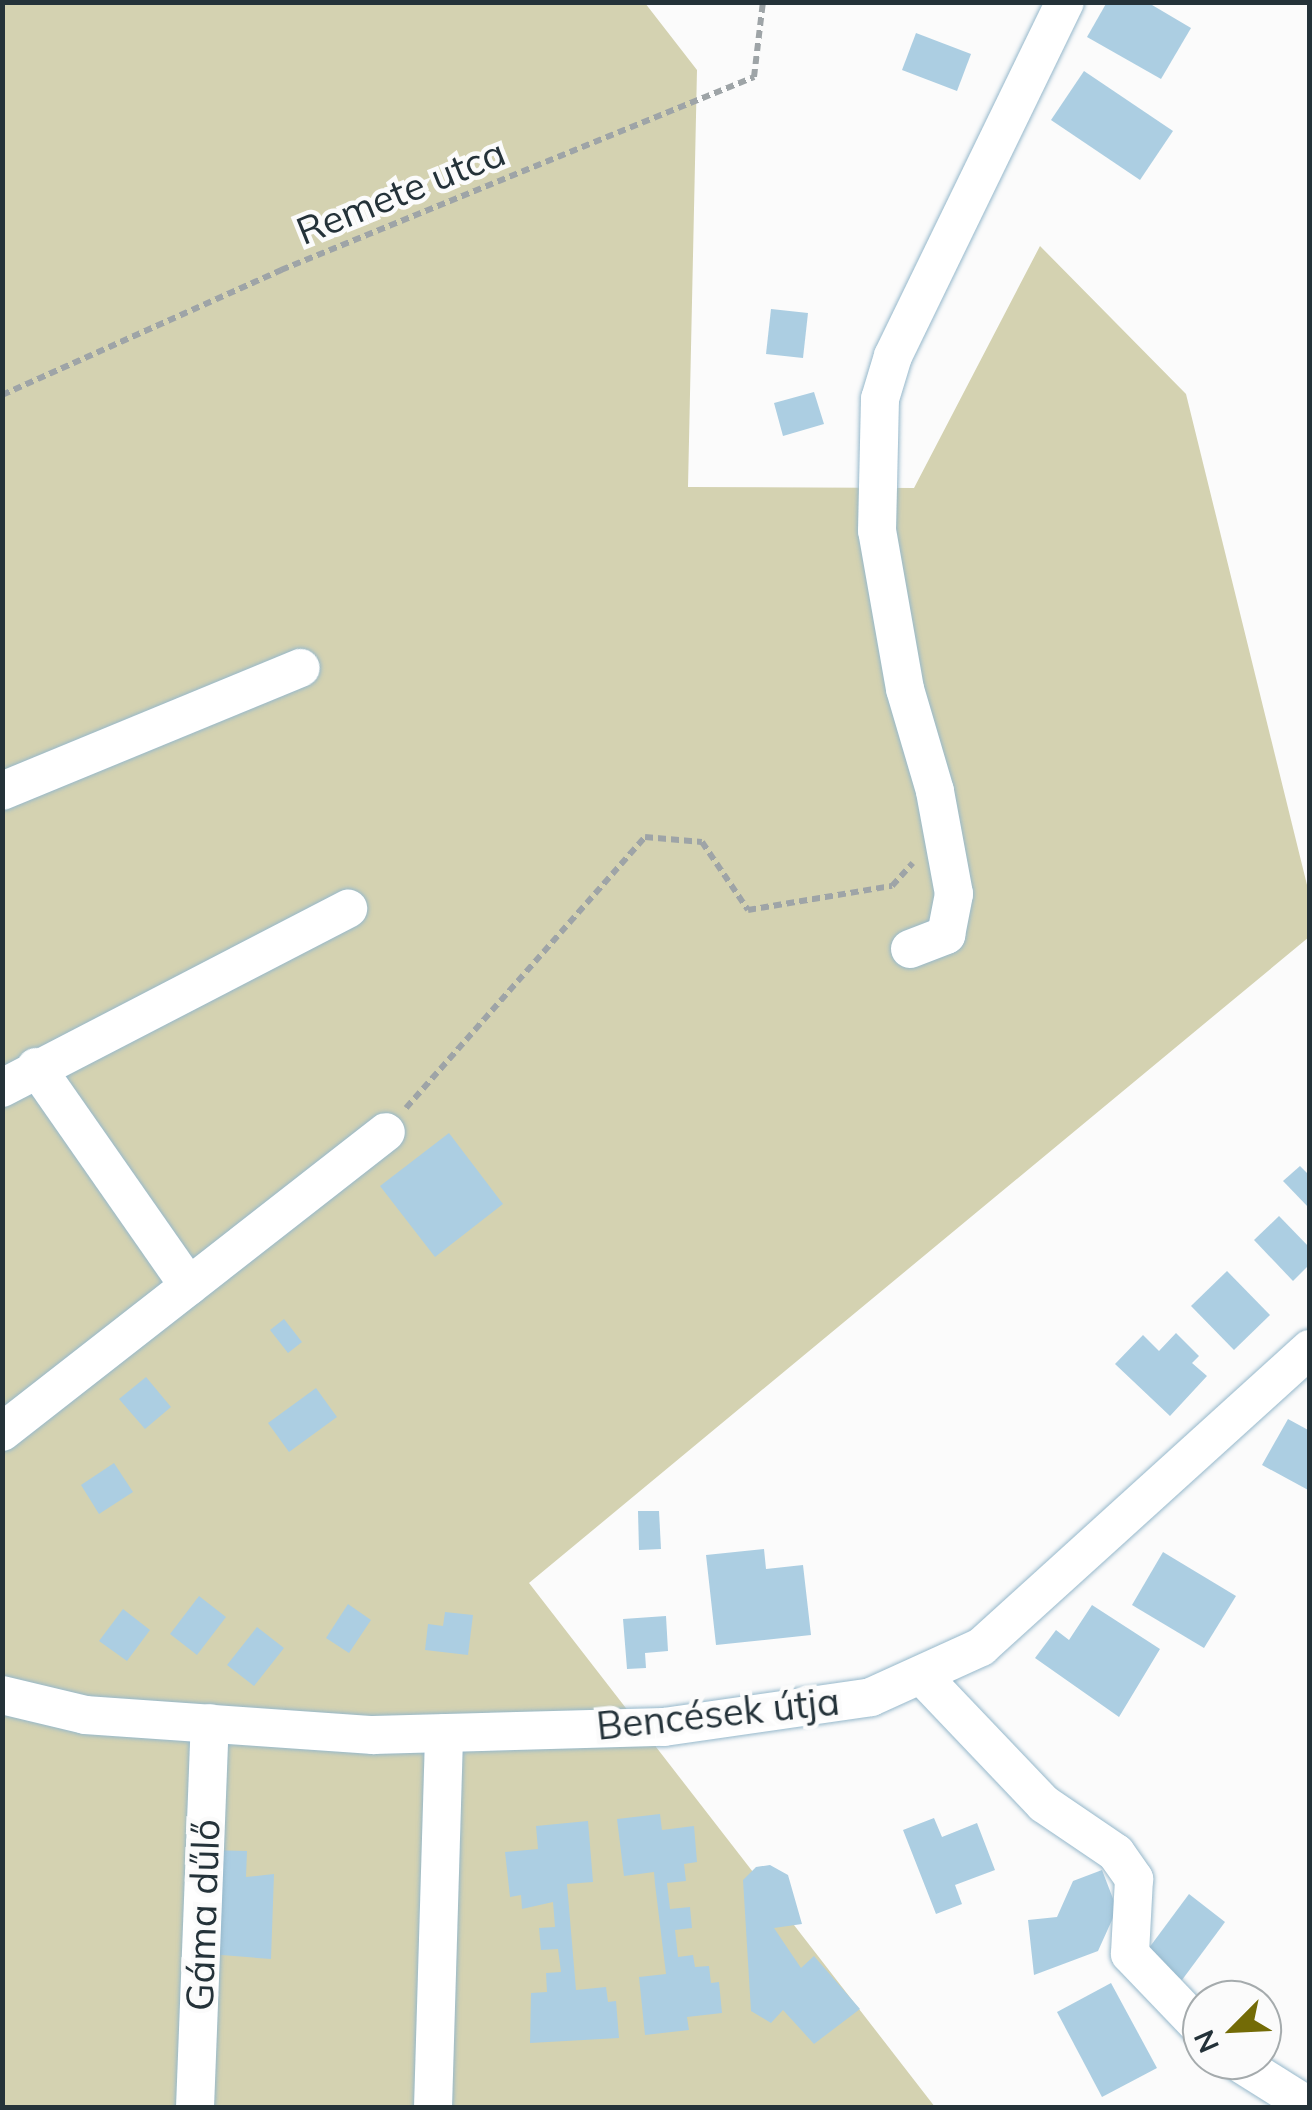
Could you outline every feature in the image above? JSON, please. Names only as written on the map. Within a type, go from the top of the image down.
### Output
[{"type":"street","points":[[910,949],[946,935],[954,894],[905,689],[877,531],[880,399],[893,356],[1065,2]]},
{"type":"street","points":[[2,791],[301,668]]},
{"type":"street","points":[[2,1088],[348,908]]},
{"type":"street","points":[[36,1067],[189,1286]]},
{"type":"street","points":[[2,1432],[386,1132]]},
{"type":"street","name":"Bencések útja","points":[[2,1694],[85,1715],[444,1733],[664,1727],[871,1698],[981,1648],[1310,1349]]},
{"type":"street","points":[[923,1677],[1044,1804],[1116,1853],[1134,1879],[1130,1954],[1182,2007]]},
{"type":"street","name":"Gáma dűlő","points":[[195,2108],[210,1724]]},
{"type":"street","points":[[433,2108],[444,1733]]},
{"type":"street","points":[[1266,2080],[1310,2107]]},
{"type":"path","name":"Remete utca","points":[[2,395],[281,270],[754,77],[763,2]]},
{"type":"path","points":[[386,1132],[645,837],[702,842],[748,910],[892,886],[942,831]]},
{"type":"shaded area","points":[[3,3],[645,3],[697,70],[688,487],[914,488],[1040,246],[1186,394],[1309,893],[1309,937],[529,1583],[935,2107],[3,2108]]},
{"type":"building","points":[[1107,2],[1147,2],[1191,28],[1161,79],[1087,37]]},
{"type":"building","points":[[916,33],[971,54],[957,91],[902,70]]},
{"type":"building","points":[[1084,71],[1173,131],[1140,180],[1051,120]]},
{"type":"building","points":[[771,309],[808,313],[803,358],[766,354]]},
{"type":"building","points":[[814,392],[824,424],[783,436],[774,403]]},
{"type":"building","points":[[449,1133],[503,1204],[435,1257],[380,1186]]},
{"type":"building","points":[[1300,1166],[1310,1176],[1310,1209],[1283,1181]]},
{"type":"building","points":[[1279,1216],[1310,1248],[1310,1264],[1293,1281],[1254,1240]]},
{"type":"building","points":[[1227,1271],[1270,1315],[1234,1350],[1191,1306]]},
{"type":"building","points":[[284,1319],[302,1342],[288,1353],[270,1330]]},
{"type":"building","points":[[1176,1333],[1199,1356],[1192,1363],[1207,1376],[1170,1416],[1115,1364],[1143,1335],[1159,1351]]},
{"type":"building","points":[[146,1377],[171,1407],[145,1429],[119,1399]]},
{"type":"building","points":[[316,1388],[337,1417],[289,1452],[268,1423]]},
{"type":"building","points":[[1288,1419],[1310,1431],[1310,1491],[1262,1465]]},
{"type":"building","points":[[114,1463],[133,1492],[99,1514],[81,1485]]},
{"type":"building","points":[[638,1511],[659,1511],[661,1549],[639,1550]]},
{"type":"building","points":[[764,1549],[766,1569],[803,1565],[811,1635],[716,1645],[706,1555]]},
{"type":"building","points":[[1163,1552],[1236,1596],[1204,1648],[1132,1605]]},
{"type":"building","points":[[199,1596],[226,1617],[197,1655],[170,1634]]},
{"type":"building","points":[[348,1604],[371,1620],[349,1653],[326,1638]]},
{"type":"building","points":[[1092,1605],[1160,1649],[1119,1717],[1035,1658],[1056,1630],[1069,1640]]},
{"type":"building","points":[[123,1609],[150,1630],[127,1661],[99,1641]]},
{"type":"building","points":[[445,1612],[473,1615],[468,1655],[425,1650],[428,1624],[443,1626]]},
{"type":"building","points":[[666,1616],[668,1651],[645,1653],[646,1668],[627,1669],[623,1619]]},
{"type":"building","points":[[257,1627],[284,1648],[254,1686],[227,1665]]},
{"type":"building","points":[[660,1814],[662,1830],[694,1826],[697,1862],[684,1864],[686,1881],[667,1883],[670,1909],[690,1907],[692,1928],[675,1930],[678,1957],[693,1955],[695,1967],[709,1966],[711,1983],[719,1982],[722,2013],[687,2017],[689,2030],[645,2035],[639,1977],[666,1974],[654,1872],[624,1876],[617,1819]]},
{"type":"building","points":[[934,1818],[942,1837],[977,1823],[995,1870],[955,1885],[962,1904],[936,1914],[903,1830]]},
{"type":"building","points":[[588,1821],[593,1882],[567,1884],[576,1990],[606,1987],[608,2002],[616,2001],[619,2038],[530,2043],[531,1993],[547,1992],[546,1973],[561,1972],[558,1949],[541,1950],[539,1928],[555,1927],[553,1902],[522,1909],[521,1895],[510,1897],[505,1852],[538,1849],[536,1826]]},
{"type":"building","points":[[209,1850],[247,1851],[246,1877],[274,1874],[271,1959],[209,1954]]},
{"type":"building","points":[[770,1865],[788,1875],[802,1924],[774,1928],[801,1968],[814,1956],[860,2009],[814,2044],[783,2010],[771,2023],[751,2011],[743,1880],[756,1867]]},
{"type":"building","points":[[1102,1870],[1117,1909],[1098,1951],[1034,1975],[1028,1920],[1057,1917],[1073,1881]]},
{"type":"building","points":[[1189,1894],[1225,1922],[1182,1980],[1146,1952]]},
{"type":"building","points":[[1111,1983],[1157,2068],[1102,2097],[1057,2012]]}]
